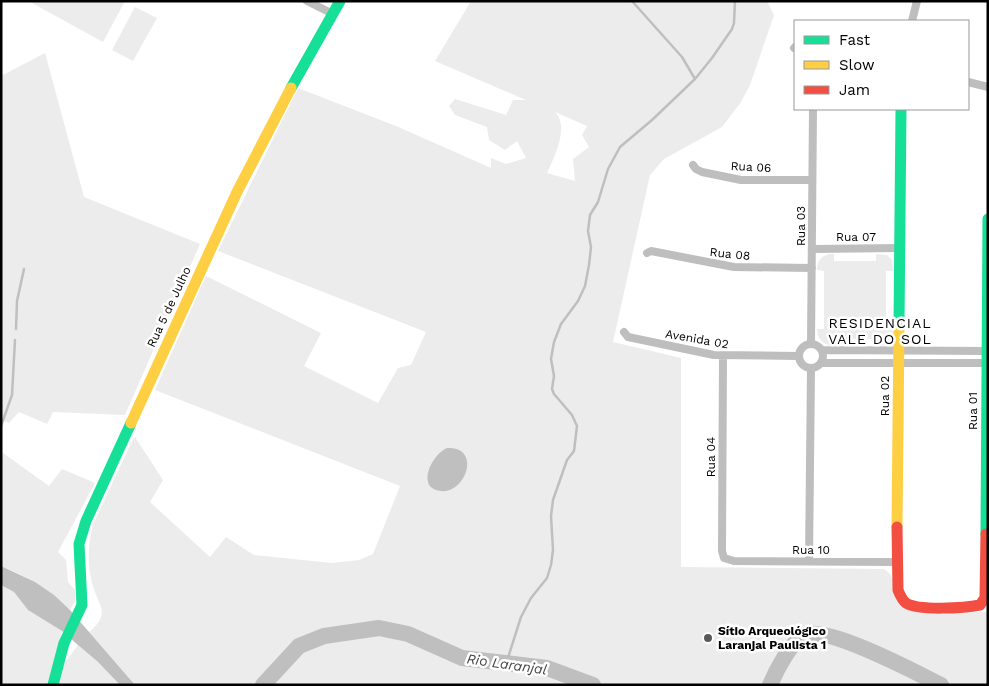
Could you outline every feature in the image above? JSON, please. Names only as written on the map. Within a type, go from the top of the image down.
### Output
[{"type":"street","points":[[307,1],[333,14]]},
{"type":"street","name":"Rua 5 de Julho","points":[[53,685],[64,643],[82,605],[79,544],[86,522],[214,239],[291,86],[340,1]]},
{"type":"street","points":[[912,20],[918,1]]},
{"type":"street","points":[[969,82],[988,87]]},
{"type":"street","name":"Rua 03","points":[[811,344],[813,110]]},
{"type":"street","name":"Rua 02","points":[[901,110],[898,590],[904,600],[918,606],[975,606],[984,602]]},
{"type":"street","name":"Rua 06","points":[[693,165],[702,172],[741,180],[812,180]]},
{"type":"street","name":"Rua 01","points":[[984,602],[988,219]]},
{"type":"street","name":"Rua 07","points":[[812,249],[900,248]]},
{"type":"street","name":"Rua 08","points":[[647,252],[651,251],[734,267],[812,268]]},
{"type":"street","name":"Avenida 02","points":[[624,332],[628,337],[705,354],[723,356],[799,356]]},
{"type":"street","points":[[811,344],[818,346],[822,350],[824,356],[818,367],[811,368],[803,365],[799,356],[802,348],[811,344]]},
{"type":"street","points":[[822,350],[987,351]]},
{"type":"street","name":"Rua 04","points":[[723,356],[722,551],[724,558]]},
{"type":"street","points":[[822,362],[987,363]]},
{"type":"street","points":[[809,561],[811,368]]},
{"type":"street","name":"Rua 10","points":[[724,558],[734,561],[897,562]]},
{"type":"shaded area","points":[[34,1],[125,1],[103,42],[32,3]]},
{"type":"shaded area","points":[[471,1],[767,1],[774,15],[750,85],[741,102],[722,127],[664,159],[650,175],[613,342],[681,358],[681,567],[884,569],[892,579],[899,602],[911,611],[988,612],[988,685],[135,685],[89,632],[100,620],[102,614],[90,576],[89,554],[93,524],[135,437],[163,480],[150,502],[210,557],[226,537],[254,555],[332,563],[359,560],[373,554],[400,486],[155,390],[206,276],[321,333],[304,366],[378,403],[398,368],[411,365],[426,332],[218,251],[298,88],[396,126],[491,168],[491,158],[506,164],[526,158],[517,141],[505,150],[489,140],[487,127],[455,115],[449,106],[455,99],[506,115],[513,100],[526,100],[435,61]],"holes":[[[555,112],[587,126],[582,135],[589,147],[573,159],[575,181],[547,173],[557,151],[561,133],[561,125]]]},
{"type":"shaded area","points":[[135,7],[157,18],[133,61],[112,50]]},
{"type":"shaded area","points":[[45,53],[84,197],[200,244],[125,415],[53,412],[47,424],[19,412],[9,423],[1,420],[1,76]]},
{"type":"shaded area","points":[[834,254],[834,261],[876,261],[876,254],[887,255],[892,260],[893,271],[886,271],[886,329],[893,329],[893,333],[891,339],[886,344],[876,346],[876,339],[834,339],[834,346],[824,343],[820,339],[817,329],[824,329],[824,271],[817,270],[817,267],[824,256]]},
{"type":"shaded area","points":[[447,448],[458,449],[464,454],[467,470],[457,485],[450,490],[441,491],[433,489],[429,484],[428,478],[429,471],[436,457]]},
{"type":"shaded area","points":[[3,453],[49,486],[62,469],[95,483],[58,552],[66,560],[68,582],[75,590],[75,601],[70,610],[38,585],[20,574],[1,566],[1,456]]},
{"type":"shaded area","points":[[1,566],[35,582],[54,595],[70,610],[135,685],[120,685],[98,662],[62,631],[28,610],[14,592],[1,585]]},
{"type":"shaded area","points":[[1,585],[14,592],[28,610],[62,631],[48,685],[1,685]]},
{"type":"shaded area","points":[[78,645],[120,685],[57,685],[64,664]]},
{"type":"waterway","points":[[632,1],[682,57],[695,79]]},
{"type":"waterway","points":[[506,664],[521,617],[531,598],[547,578],[553,550],[551,516],[553,500],[567,460],[574,451],[577,426],[572,415],[552,389],[554,376],[551,359],[554,342],[561,324],[578,301],[585,286],[591,247],[588,231],[590,215],[598,202],[608,169],[620,147],[695,79],[712,58],[732,29],[735,1]]},
{"type":"waterway","points":[[16,329],[17,301],[24,269]]},
{"type":"waterway","points":[[1,426],[12,395],[15,340]]},
{"type":"waterway","name":"Rio Laranjal","points":[[263,685],[299,646],[324,636],[379,628],[408,634],[462,658],[547,668],[593,685]]},
{"type":"waterway","name":"Rio Laranjal","points":[[770,685],[794,643],[805,635],[816,634],[851,643],[941,685]]},
{"type":"traffic: fast","points":[[291,88],[340,1]]},
{"type":"traffic: fast","points":[[899,325],[901,110]]},
{"type":"traffic: fast","points":[[986,534],[988,219]]},
{"type":"traffic: fast","points":[[53,685],[64,643],[82,605],[79,544],[86,521],[131,423]]},
{"type":"traffic: slow","points":[[131,423],[237,192],[291,88]]},
{"type":"traffic: slow","points":[[897,527],[899,325]]},
{"type":"traffic: jam","points":[[897,527],[898,590],[906,603],[912,606],[931,608],[980,605],[985,598],[986,534]]},
{"type":"place","name":"Sítio Arqueológico Laranjal Paulista 1","points":[[708,638]]},
{"type":"district","name":"RESIDENCIAL VALE DO SOL","points":[[880,332]]}]
